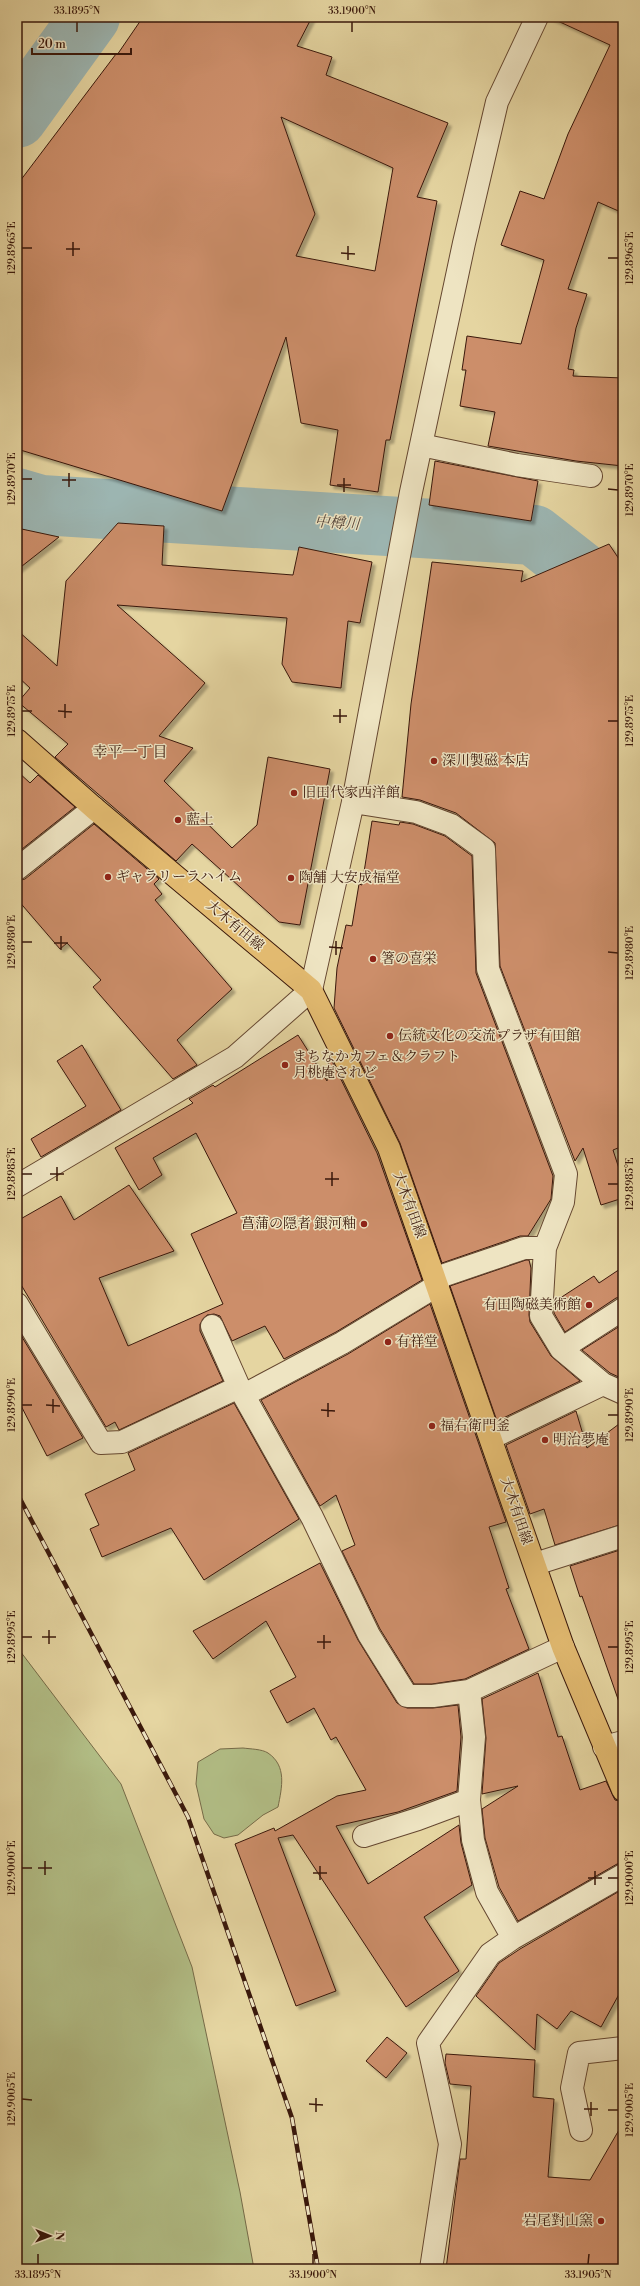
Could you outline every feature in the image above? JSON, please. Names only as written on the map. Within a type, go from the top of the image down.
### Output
[{"type":"main road","name":"大木有田線","points":[[17,740],[94,808],[311,990],[389,1148],[564,1647],[613,1744],[623,1790]]},
{"type":"street","points":[[17,1186],[235,1057],[311,990],[353,802],[411,492],[464,243],[497,102],[537,17]]},
{"type":"street","points":[[422,445],[518,465],[591,476]]},
{"type":"street","points":[[353,802],[416,812],[451,825],[484,849],[488,969],[566,1174],[563,1202],[545,1248],[541,1316],[561,1349],[603,1384],[623,1393]]},
{"type":"street","points":[[17,869],[94,808]]},
{"type":"street","points":[[17,1304],[101,1444],[122,1442],[241,1391],[342,1343],[437,1282],[524,1248],[545,1248]]},
{"type":"street","points":[[561,1349],[623,1309]]},
{"type":"street","points":[[212,1326],[241,1391],[312,1517],[369,1635],[407,1696],[433,1696],[469,1691],[564,1647]]},
{"type":"street","points":[[491,1438],[603,1384]]},
{"type":"street","points":[[535,1564],[623,1536]]},
{"type":"street","points":[[469,1691],[474,1737],[469,1800],[472,1840],[487,1892],[513,1938]]},
{"type":"street","points":[[364,1836],[418,1819],[469,1800]]},
{"type":"street","points":[[431,2269],[450,2144],[428,2043],[490,1954],[513,1938],[623,1875]]},
{"type":"street","points":[[581,2130],[572,2088],[579,2053],[623,2048]]},
{"type":"green space","points":[[17,1647],[121,1784],[192,1967],[240,2192],[254,2269],[17,2269]]},
{"type":"green space","points":[[243,1748],[268,1753],[278,1764],[281,1771],[282,1785],[278,1807],[263,1815],[238,1835],[224,1838],[214,1834],[204,1819],[196,1784],[198,1762],[220,1749]]},
{"type":"building","points":[[143,17],[312,17],[297,46],[332,57],[326,75],[448,123],[417,197],[437,201],[390,440],[386,440],[378,492],[330,485],[338,430],[301,423],[286,337],[222,511],[17,449],[17,185],[116,54],[117,55]],"holes":[[[281,117],[393,168],[375,271],[296,256],[315,214]]]},
{"type":"building","points":[[549,17],[623,17],[623,213],[598,202],[568,289],[587,294],[576,328],[568,369],[574,370],[573,376],[623,378],[623,466],[576,461],[488,446],[495,412],[460,406],[466,370],[462,370],[467,336],[521,344],[544,260],[501,245],[520,191],[544,199],[568,134],[610,45]]},
{"type":"building","points":[[435,461],[538,481],[531,521],[429,505]]},
{"type":"building","points":[[118,523],[164,526],[162,565],[293,575],[299,547],[372,562],[360,623],[348,621],[341,688],[292,682],[282,664],[287,618],[117,605],[205,683],[159,736],[193,748],[164,781],[232,848],[257,825],[268,757],[330,769],[300,925],[279,922],[192,844],[176,861],[55,757],[68,744],[18,702],[30,688],[17,676],[17,630],[57,666],[66,581]]},
{"type":"building","points":[[17,528],[59,537],[17,570]]},
{"type":"building","points":[[609,544],[623,565],[623,1146],[613,1150],[623,1181],[623,1198],[601,1205],[583,1148],[575,1161],[500,966],[495,843],[456,813],[420,800],[402,797],[411,704],[432,562],[523,571],[521,582]]},
{"type":"building","points":[[17,771],[30,783],[38,775],[75,807],[17,853]]},
{"type":"building","points":[[372,821],[399,825],[400,822],[413,824],[445,836],[472,856],[476,973],[553,1176],[551,1199],[528,1236],[520,1236],[442,1263],[400,1143],[334,1008],[337,968],[346,925],[352,926],[359,884],[362,885]]},
{"type":"building","points":[[94,824],[159,879],[154,884],[162,894],[155,900],[232,989],[177,1040],[197,1065],[173,1079],[93,987],[101,980],[67,943],[60,949],[17,899],[17,881],[25,879]]},
{"type":"building","points":[[298,1035],[327,1081],[329,1055],[377,1153],[422,1280],[336,1332],[284,1359],[265,1326],[232,1341],[220,1316],[214,1314],[207,1315],[200,1324],[200,1331],[223,1381],[119,1430],[115,1422],[106,1427],[17,1278],[17,1221],[61,1196],[74,1220],[129,1185],[174,1251],[99,1278],[128,1346],[223,1304],[191,1234],[237,1213],[196,1133],[153,1158],[162,1175],[139,1190],[115,1148],[193,1103],[189,1099],[213,1085],[215,1087]]},
{"type":"building","points":[[82,1045],[121,1110],[41,1157],[31,1139],[86,1106],[57,1061]]},
{"type":"building","points":[[529,1260],[531,1268],[530,1322],[551,1356],[580,1381],[497,1421],[450,1286]]},
{"type":"building","points":[[623,1267],[623,1297],[616,1298],[565,1332],[554,1313],[554,1302],[594,1276],[599,1283]]},
{"type":"building","points":[[430,1304],[506,1522],[489,1527],[509,1588],[506,1589],[529,1649],[465,1679],[432,1684],[414,1684],[380,1629],[342,1551],[355,1545],[336,1495],[320,1506],[261,1400],[348,1354]]},
{"type":"building","points":[[623,1324],[623,1379],[610,1373],[582,1350]]},
{"type":"building","points":[[19,1332],[83,1438],[47,1456],[17,1398],[17,1333]]},
{"type":"building","points":[[234,1403],[299,1519],[204,1580],[171,1528],[102,1557],[90,1529],[99,1525],[85,1494],[135,1470],[128,1453]]},
{"type":"building","points":[[576,1411],[587,1448],[623,1421],[623,1524],[555,1545],[544,1509],[530,1514],[506,1445]]},
{"type":"building","points":[[623,1549],[623,1701],[619,1702],[570,1566]]},
{"type":"building","points":[[320,1563],[358,1640],[397,1703],[407,1708],[433,1708],[458,1705],[461,1737],[457,1791],[398,1812],[336,1826],[368,1884],[459,1825],[461,1843],[472,1885],[424,1917],[459,1971],[406,2007],[293,1835],[278,1838],[336,1991],[296,2006],[235,1844],[274,1828],[275,1831],[337,1796],[366,1790],[336,1737],[331,1740],[314,1708],[287,1723],[270,1691],[296,1677],[266,1621],[213,1659],[193,1631]]},
{"type":"building","points":[[538,1673],[558,1737],[562,1736],[580,1790],[606,1781],[615,1800],[623,1802],[623,1863],[617,1864],[518,1921],[499,1887],[485,1838],[482,1809],[518,1786],[482,1794],[486,1738],[482,1699]]},
{"type":"building","points":[[623,1889],[623,1987],[601,2027],[571,2011],[557,2029],[537,2014],[535,2050],[476,1996],[499,1963],[520,1949]]},
{"type":"building","points":[[387,2037],[407,2053],[386,2078],[366,2061]]},
{"type":"building","points":[[446,2054],[535,2060],[533,2097],[554,2099],[548,2177],[590,2180],[623,2123],[623,2269],[446,2269],[460,2159],[466,2159],[471,2086],[450,2084],[445,2063]]},
{"type":"waterway","points":[[17,118],[90,17]]},
{"type":"waterway","name":"中樽川","points":[[17,498],[41,505],[534,535],[589,578],[623,621]]},
{"type":"railway","points":[[17,1493],[188,1817],[292,2118],[318,2269]]},
{"type":"place","name":"深川製磁 本店","points":[[434,761]]},
{"type":"place","name":"旧田代家西洋館","points":[[294,793]]},
{"type":"place","name":"藍土","points":[[178,820]]},
{"type":"place","name":"ギャラリーラハイム","points":[[108,877]]},
{"type":"place","name":"陶舗 大安成福堂","points":[[291,878]]},
{"type":"place","name":"箸の喜栄","points":[[373,959]]},
{"type":"place","name":"伝統文化の交流プラザ有田館","points":[[390,1036]]},
{"type":"place","name":"まちなかカフェ＆クラフト 月桃庵されど","points":[[285,1065]]},
{"type":"place","name":"菖蒲の隠者 銀河釉","points":[[364,1224]]},
{"type":"place","name":"有田陶磁美術館","points":[[589,1305]]},
{"type":"place","name":"有祥堂","points":[[388,1342]]},
{"type":"place","name":"福右衛門釜","points":[[432,1426]]},
{"type":"place","name":"明治夢庵","points":[[545,1440]]},
{"type":"place","name":"岩尾對山窯","points":[[601,2221]]},
{"type":"district","name":"幸平一丁目","points":[[130,752]]}]
